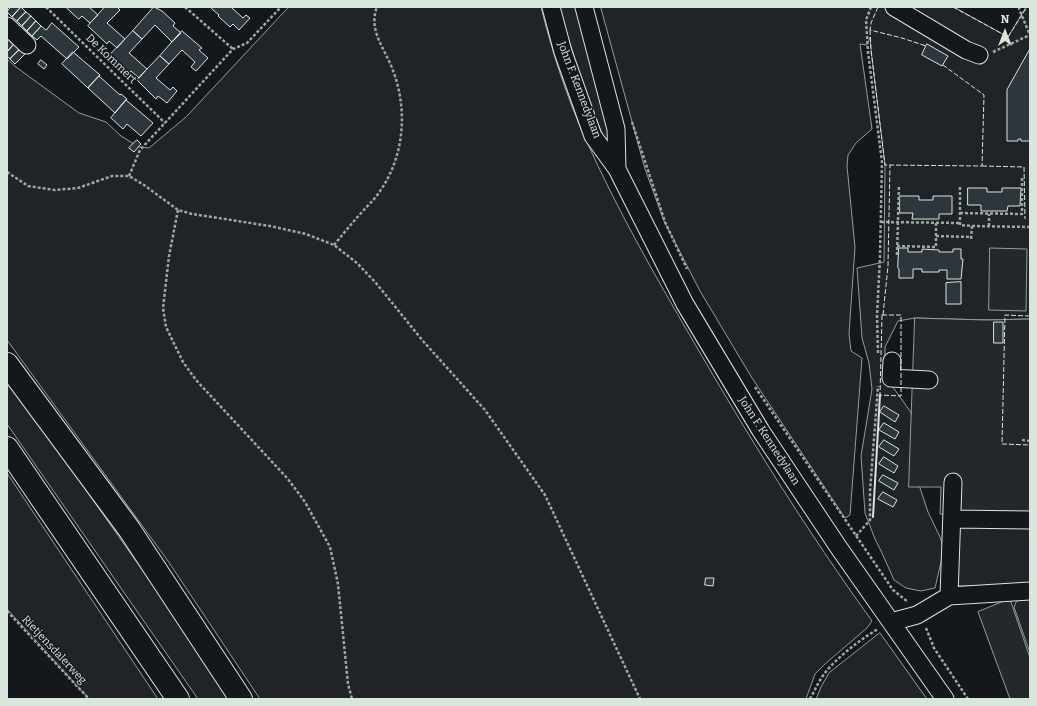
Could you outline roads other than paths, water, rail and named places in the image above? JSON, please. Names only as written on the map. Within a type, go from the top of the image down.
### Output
[{"type":"highway","points":[[7,364],[129,529],[241,699]]},
{"type":"highway","points":[[7,448],[178,699]]},
{"type":"street","name":"John F. Kennedylaan","points":[[551,7],[562,52],[593,136],[617,168],[685,304],[761,431],[839,548],[945,699]]},
{"type":"street","name":"John F. Kennedylaan","points":[[584,7],[616,129],[617,168]]},
{"type":"street","points":[[894,7],[966,50],[979,55]]},
{"type":"street","points":[[7,26],[27,45]]},
{"type":"street","points":[[885,358],[891,378],[929,380]]},
{"type":"street","points":[[949,596],[953,482]]},
{"type":"street","points":[[952,519],[1030,520]]},
{"type":"street","points":[[891,622],[917,615],[949,596],[1030,591]]}]
